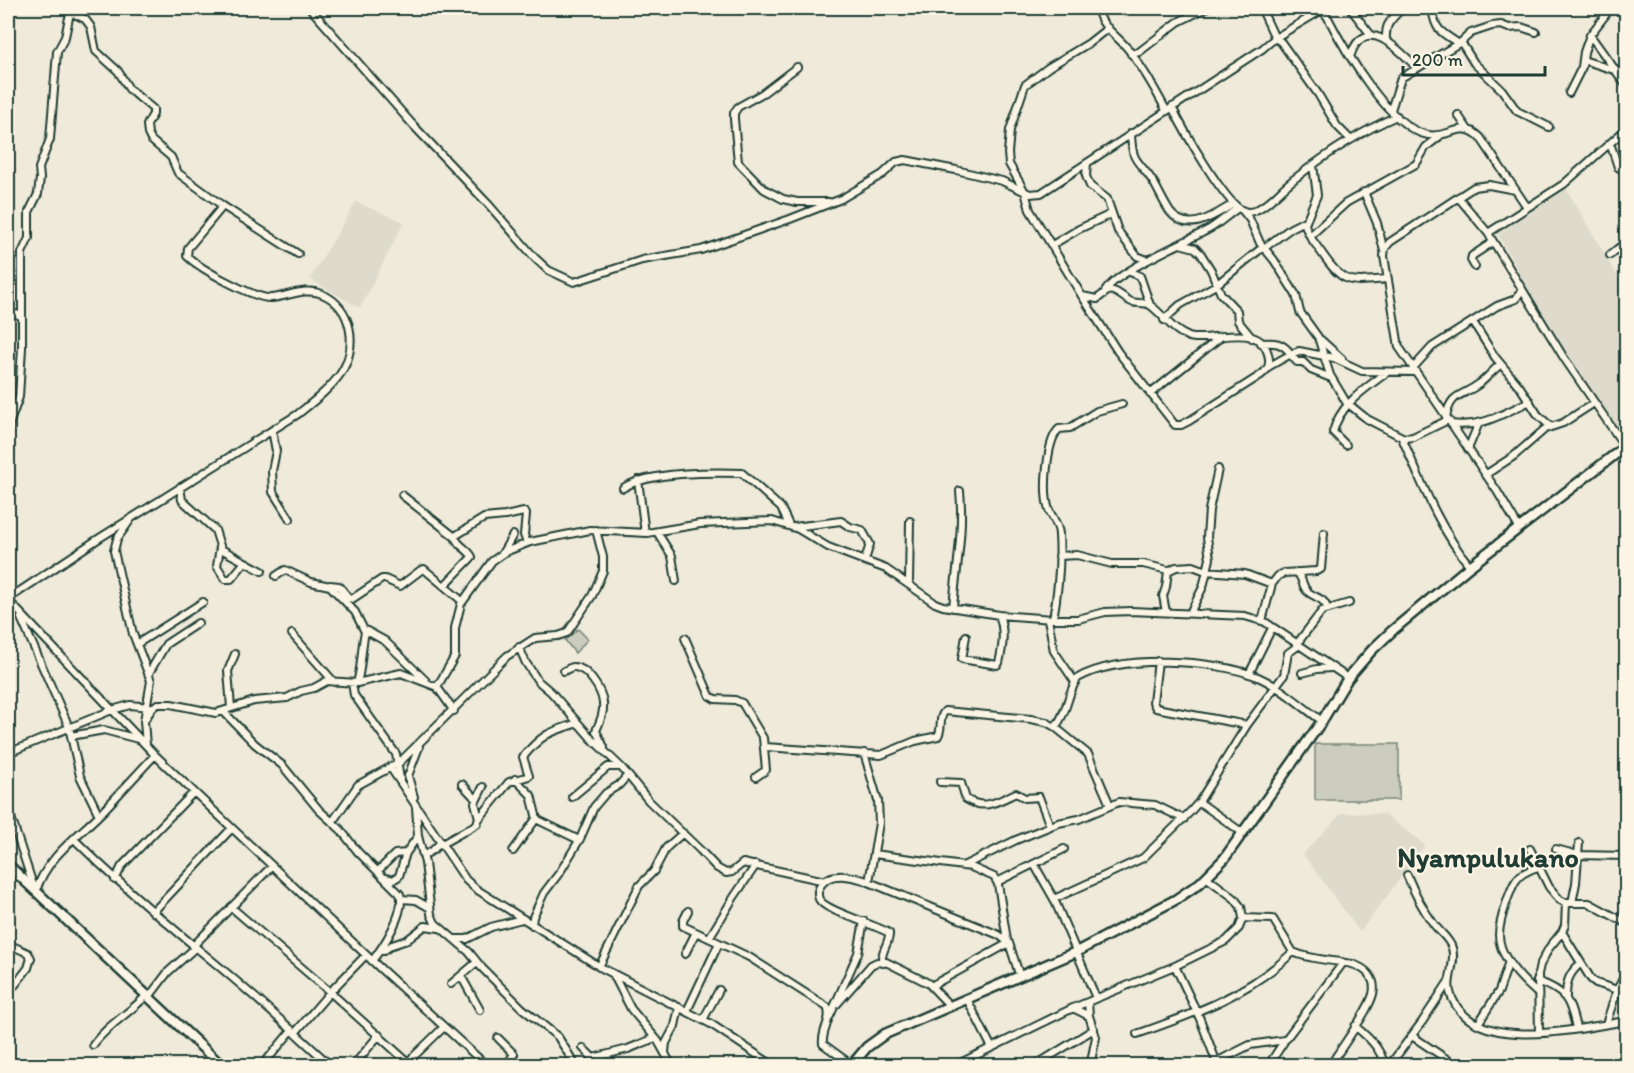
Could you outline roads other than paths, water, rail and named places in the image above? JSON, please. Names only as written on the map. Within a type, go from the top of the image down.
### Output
[{"type":"main road","points":[[852,1065],[867,1047],[885,1034],[1076,952],[1175,900],[1200,883],[1224,859],[1243,833],[1322,721],[1348,678],[1393,630],[1470,566],[1626,447]]},
{"type":"main road","points":[[8,865],[222,1065]]},
{"type":"street","points":[[310,8],[535,258],[548,270],[571,282],[658,256],[700,250],[716,245],[833,202],[883,174],[896,162],[905,160],[995,179],[1025,192],[1036,194],[1047,190],[1131,133],[1236,67],[1275,38],[1323,9],[1365,81],[1397,116],[1419,133],[1424,152]]},
{"type":"street","points":[[1098,8],[1100,19],[1131,54],[1195,149],[1250,220],[1263,248],[1274,260],[1296,295],[1300,312],[1318,337],[1348,363],[1362,371],[1414,370],[1432,347],[1497,306],[1516,299],[1521,291]]},
{"type":"street","points":[[1131,54],[1139,52],[1178,22],[1206,8]]},
{"type":"street","points":[[1261,8],[1275,38],[1306,77],[1337,126],[1350,139]]},
{"type":"street","points":[[1350,8],[1375,37]]},
{"type":"street","points":[[1386,41],[1385,32],[1388,21],[1402,8]]},
{"type":"street","points":[[1432,8],[1433,19],[1438,30],[1460,43],[1474,63],[1502,90],[1517,111],[1549,127]]},
{"type":"street","points":[[1569,93],[1582,68],[1590,35],[1611,8]]},
{"type":"street","points":[[8,437],[11,419],[19,397],[22,348],[22,253],[28,241],[28,213],[38,194],[39,168],[50,139],[57,52],[65,38],[70,10],[85,19],[91,27],[96,51],[114,66],[129,89],[153,109],[147,129],[151,140],[171,157],[174,169],[223,206],[298,254]]},
{"type":"street","points":[[1392,110],[1401,78],[1460,43],[1471,33],[1496,24],[1509,28],[1521,27],[1536,32]]},
{"type":"street","points":[[1108,28],[1033,79],[1022,92],[1010,130],[1008,153],[1009,164],[1025,192],[1030,210],[1118,352],[1172,423],[1181,425],[1291,354],[1304,352],[1348,363]]},
{"type":"street","points":[[1375,37],[1385,32]]},
{"type":"street","points":[[1590,35],[1626,85]]},
{"type":"street","points":[[1350,57],[1356,42],[1361,37],[1375,37],[1386,41],[1417,68]]},
{"type":"street","points":[[1583,60],[1616,72]]},
{"type":"street","points":[[1616,72],[1626,66]]},
{"type":"street","points":[[797,67],[764,93],[738,107],[734,113],[738,162],[764,189],[783,199],[797,202],[833,202]]},
{"type":"street","points":[[1458,115],[1467,128]]},
{"type":"street","points":[[1131,133],[1135,160],[1148,175],[1171,213],[1180,220],[1193,222],[1204,221],[1238,207],[1252,212],[1259,209],[1313,165],[1350,139],[1397,116]]},
{"type":"street","points":[[1419,133],[1440,135],[1467,128],[1473,130],[1527,207]]},
{"type":"street","points":[[1488,233],[1564,184],[1626,129]]},
{"type":"street","points":[[1310,236],[1339,208],[1416,164],[1426,147],[1440,135]]},
{"type":"street","points":[[1610,143],[1618,167],[1626,172]]},
{"type":"street","points":[[1087,163],[1086,176],[1090,186],[1107,199],[1111,214],[1124,239],[1137,256],[1147,260]]},
{"type":"street","points":[[1313,165],[1317,195],[1305,221],[1305,228],[1310,236],[1328,262],[1343,278],[1359,281],[1388,279]]},
{"type":"street","points":[[1384,256],[1385,248],[1390,242],[1458,197],[1481,185],[1515,190]]},
{"type":"street","points":[[1364,192],[1377,223],[1397,344],[1519,528]]},
{"type":"street","points":[[1458,197],[1488,233],[1521,291],[1594,403],[1626,447]]},
{"type":"street","points":[[223,206],[188,248],[186,254],[189,258],[259,297],[272,298],[304,292],[324,295],[345,314],[350,325],[350,348],[347,362],[335,381],[298,414],[134,516],[8,600],[155,755],[366,956],[487,1065]]},
{"type":"street","points":[[1104,294],[1108,286],[1147,260],[1212,227],[1238,207]]},
{"type":"street","points":[[1052,245],[1111,214]]},
{"type":"street","points":[[1164,320],[1180,305],[1216,285],[1263,248],[1305,221]]},
{"type":"street","points":[[1474,267],[1472,256],[1493,242]]},
{"type":"street","points":[[1610,255],[1626,242]]},
{"type":"street","points":[[1176,244],[1189,246],[1201,254],[1221,294],[1237,311],[1239,321],[1252,338]]},
{"type":"street","points":[[1130,272],[1140,276],[1150,305],[1177,330],[1191,337],[1223,335],[1252,338],[1267,350],[1268,367]]},
{"type":"street","points":[[1082,296],[1095,300],[1108,291],[1113,291],[1133,302],[1150,305]]},
{"type":"street","points":[[8,312],[22,316]]},
{"type":"street","points":[[1473,322],[1538,415],[1550,426]]},
{"type":"street","points":[[1150,394],[1223,335]]},
{"type":"street","points":[[1318,337],[1331,378],[1347,404],[1367,419],[1402,438],[1413,437],[1448,420],[1478,425],[1530,401]]},
{"type":"street","points":[[1261,343],[1279,342],[1285,346],[1297,363],[1303,362],[1311,370],[1331,378]]},
{"type":"street","points":[[1448,420],[1448,406],[1453,399],[1481,383],[1501,364]]},
{"type":"street","points":[[1346,445],[1333,432],[1342,410],[1387,372]]},
{"type":"street","points":[[1485,475],[1514,456],[1550,426],[1563,423],[1594,403]]},
{"type":"street","points":[[1075,682],[1054,651],[1051,619],[1058,588],[1059,527],[1050,512],[1047,464],[1054,435],[1059,429],[1070,428],[1097,411],[1122,404]]},
{"type":"street","points":[[1468,449],[1478,425]]},
{"type":"street","points":[[272,430],[276,452],[272,471],[273,489],[290,519]]},
{"type":"street","points":[[1402,438],[1454,545],[1470,566]]},
{"type":"street","points":[[1190,613],[1203,587],[1210,557],[1207,540],[1209,510],[1218,469]]},
{"type":"street","points":[[623,488],[638,480],[678,475],[744,474],[781,508],[791,526]]},
{"type":"street","points":[[638,480],[645,533]]},
{"type":"street","points":[[180,487],[184,503],[215,530],[220,547],[217,566],[225,579],[231,579],[245,562]]},
{"type":"street","points":[[953,608],[960,543],[960,491]]},
{"type":"street","points":[[402,495],[455,537],[472,557],[444,586]]},
{"type":"street","points":[[455,537],[461,530],[484,518],[505,516],[521,511],[526,514],[524,535],[527,543]]},
{"type":"street","points":[[134,516],[117,539],[114,547],[133,634],[149,673],[151,686],[150,706],[144,721],[143,742]]},
{"type":"street","points":[[437,687],[455,656],[456,620],[462,601],[492,561],[502,553],[527,543],[596,530],[645,533],[700,524],[759,520],[791,526],[828,548],[886,569],[935,603],[953,608],[999,615],[1051,619],[1083,618],[1113,612],[1245,616],[1262,621],[1348,678]]},
{"type":"street","points":[[791,526],[842,521],[850,527],[862,530],[870,544],[865,560]]},
{"type":"street","points":[[909,583],[910,521]]},
{"type":"street","points":[[333,822],[358,786],[399,762],[454,711],[486,676],[519,647],[540,636],[564,635],[584,608],[603,571],[603,557],[596,530]]},
{"type":"street","points":[[657,532],[672,556],[676,581]]},
{"type":"street","points":[[1262,621],[1272,584],[1280,574],[1316,572],[1321,569],[1324,533]]},
{"type":"street","points":[[502,553],[513,535]]},
{"type":"street","points":[[220,547],[262,571]]},
{"type":"street","points":[[1059,556],[1077,555],[1112,564],[1143,564],[1168,570],[1192,565],[1206,571],[1245,574],[1272,584]]},
{"type":"street","points":[[276,576],[285,570],[311,582],[339,586],[352,599],[382,579],[400,586],[424,569],[462,601]]},
{"type":"street","points":[[1166,612],[1163,596],[1168,570]]},
{"type":"street","points":[[1297,573],[1301,576],[1306,590],[1324,602],[1327,608]]},
{"type":"street","points":[[328,584],[355,612],[365,630],[385,641],[429,684]]},
{"type":"street","points":[[137,644],[203,603]]},
{"type":"street","points":[[1054,899],[1143,858],[1184,819],[1199,802],[1247,725],[1284,675],[1287,653],[1297,646],[1314,620],[1327,608],[1349,603]]},
{"type":"street","points":[[18,612],[69,727],[80,776],[99,815]]},
{"type":"street","points":[[966,636],[962,659],[997,665],[1004,641],[1003,625],[999,615]]},
{"type":"street","points":[[149,673],[166,644],[198,623]]},
{"type":"street","points":[[1249,674],[1272,628]]},
{"type":"street","points":[[365,630],[361,668],[352,693],[392,747],[399,762],[400,779]]},
{"type":"street","points":[[292,634],[334,682]]},
{"type":"street","points":[[685,638],[710,696],[715,699],[735,700],[742,704],[763,738],[766,770],[756,777]]},
{"type":"street","points":[[519,647],[535,678],[553,693],[649,801],[722,871],[732,872],[741,863],[825,881]]},
{"type":"street","points":[[231,708],[228,671],[235,654]]},
{"type":"street","points":[[1158,661],[1153,702],[1156,708],[1247,725]]},
{"type":"street","points":[[1055,727],[1062,719],[1075,682],[1081,676],[1134,663],[1158,661],[1205,665],[1249,674],[1275,687],[1322,721]]},
{"type":"street","points":[[564,671],[574,667],[579,669],[591,678],[601,696],[603,715],[596,733],[608,754]]},
{"type":"street","points":[[1302,674],[1317,669],[1332,668]]},
{"type":"street","points":[[8,753],[112,710],[130,705],[150,706],[163,703],[212,713],[254,700],[287,698],[325,682],[355,683],[401,673],[437,687],[454,711]]},
{"type":"street","points":[[223,711],[255,744],[282,765],[319,810],[399,892],[402,899],[385,944],[378,955]]},
{"type":"street","points":[[765,747],[886,754],[915,741],[938,736],[941,732],[941,716],[945,711],[1031,719],[1055,727],[1088,754],[1110,805]]},
{"type":"street","points":[[423,856],[474,826],[509,782],[529,776],[524,756],[542,736],[578,723]]},
{"type":"street","points":[[71,736],[104,730],[143,742]]},
{"type":"street","points":[[421,743],[408,776],[415,802],[418,836],[433,919],[439,928],[464,947],[522,1008],[558,1037],[576,1065]]},
{"type":"street","points":[[864,753],[876,787],[879,823],[869,882]]},
{"type":"street","points":[[35,890],[48,865],[75,840],[155,755]]},
{"type":"street","points":[[390,767],[469,884],[599,967],[687,1011],[774,1065]]},
{"type":"street","points":[[572,797],[608,767],[622,768]]},
{"type":"street","points":[[532,925],[533,917],[544,893],[560,872],[588,825],[594,807],[608,791],[619,785],[628,775]]},
{"type":"street","points":[[514,779],[531,795],[537,819],[579,840]]},
{"type":"street","points":[[940,782],[961,783],[966,799],[980,805],[996,803],[1016,793],[1025,798],[1039,797],[1050,826]]},
{"type":"street","points":[[462,784],[476,799]]},
{"type":"street","points":[[478,820],[475,805],[483,787]]},
{"type":"street","points":[[115,880],[122,866],[194,792]]},
{"type":"street","points":[[963,866],[1050,826],[1078,819],[1119,802],[1150,804],[1184,819]]},
{"type":"street","points":[[1199,802],[1243,833]]},
{"type":"street","points":[[8,808],[35,890]]},
{"type":"street","points":[[513,851],[537,819]]},
{"type":"street","points":[[153,912],[232,828]]},
{"type":"street","points":[[599,967],[639,886],[654,871],[666,848],[683,833]]},
{"type":"street","points":[[385,878],[397,878],[406,853],[418,836]]},
{"type":"street","points":[[75,840],[115,880],[331,1065]]},
{"type":"street","points":[[1539,1033],[1537,981],[1543,958],[1565,926],[1569,903],[1576,883],[1580,843]]},
{"type":"street","points":[[997,882],[1064,849]]},
{"type":"street","points":[[1530,849],[1554,894],[1569,903],[1589,903],[1626,923]]},
{"type":"street","points":[[1556,849],[1578,855],[1626,856]]},
{"type":"street","points":[[378,871],[395,854],[406,853]]},
{"type":"street","points":[[874,854],[977,868],[994,877],[997,882],[1008,942],[1020,977]]},
{"type":"street","points":[[1537,993],[1509,961],[1500,942],[1500,924],[1512,887],[1518,878],[1526,872],[1569,854]]},
{"type":"street","points":[[1034,864],[1054,899],[1096,998]]},
{"type":"street","points":[[93,1045],[101,1035],[148,996],[168,972],[272,866]]},
{"type":"street","points":[[709,938],[756,866]]},
{"type":"street","points":[[1389,1065],[1412,1036],[1449,981],[1453,964],[1452,948],[1421,905],[1407,875]]},
{"type":"street","points":[[950,1006],[931,986],[881,958],[890,938],[889,933],[824,905],[818,897],[818,890],[825,881],[828,878],[840,876],[869,882],[999,935],[1008,942]]},
{"type":"street","points":[[954,1065],[1073,1008],[1175,966],[1226,941],[1239,928],[1243,918],[1240,907],[1234,898],[1206,877]]},
{"type":"street","points":[[402,899],[416,900],[430,908]]},
{"type":"street","points":[[231,906],[410,1064],[444,1027]]},
{"type":"street","points":[[688,911],[683,926],[766,967],[827,1007],[829,1019]]},
{"type":"street","points":[[1243,918],[1273,919],[1293,952],[1365,969],[1373,982],[1374,993],[1371,1000],[1330,1065]]},
{"type":"street","points":[[453,939],[469,939],[491,927],[522,919]]},
{"type":"street","points":[[852,1065],[823,1044],[823,1038],[858,953],[864,921]]},
{"type":"street","points":[[372,961],[392,945],[407,940],[425,926],[439,928]]},
{"type":"street","points":[[685,954],[696,932]]},
{"type":"street","points":[[1562,932],[1591,979],[1617,990]]},
{"type":"street","points":[[464,947],[469,939]]},
{"type":"street","points":[[931,986],[1008,942]]},
{"type":"street","points":[[687,1011],[719,943]]},
{"type":"street","points":[[8,944],[28,953],[31,958],[28,968],[11,988]]},
{"type":"street","points":[[1137,1034],[1197,1014],[1268,975],[1293,952]]},
{"type":"street","points":[[262,1065],[366,956]]},
{"type":"street","points":[[1478,1024],[1499,991],[1509,961]]},
{"type":"street","points":[[451,984],[477,962]]},
{"type":"street","points":[[833,1009],[872,965],[878,962],[887,963]]},
{"type":"street","points":[[1268,1065],[1284,1040],[1343,963]]},
{"type":"street","points":[[1566,997],[1570,975],[1581,963]]},
{"type":"street","points":[[1175,966],[1217,1064],[1250,1045],[1284,1040]]},
{"type":"street","points":[[1606,1024],[1617,990],[1626,973]]},
{"type":"street","points":[[613,974],[631,1009],[656,1040],[672,1065]]},
{"type":"street","points":[[461,976],[480,1010]]},
{"type":"street","points":[[1449,981],[1453,1001],[1468,1017],[1478,1024],[1505,1033],[1539,1033],[1626,1021]]},
{"type":"street","points":[[1537,981],[1554,987],[1566,997],[1572,1008],[1576,1028]]},
{"type":"street","points":[[703,1020],[718,990]]},
{"type":"street","points":[[968,999],[992,1048]]},
{"type":"street","points":[[1088,1002],[1089,1016],[1096,1037],[1090,1065]]},
{"type":"street","points":[[664,1052],[675,1026],[679,1007]]},
{"type":"street","points":[[1073,1008],[1089,1016]]},
{"type":"street","points":[[1355,1026],[1375,1043],[1385,1065]]},
{"type":"street","points":[[1034,1065],[1094,1029]]},
{"type":"street","points":[[353,1065],[379,1035]]},
{"type":"street","points":[[1412,1036],[1457,1065]]},
{"type":"street","points":[[498,1038],[514,1054],[506,1065]]},
{"type":"street","points":[[593,1058],[669,1038]]},
{"type":"street","points":[[583,1048],[598,1065]]},
{"type":"district","name":"Nyampulukano","points":[[1488,857]]}]
